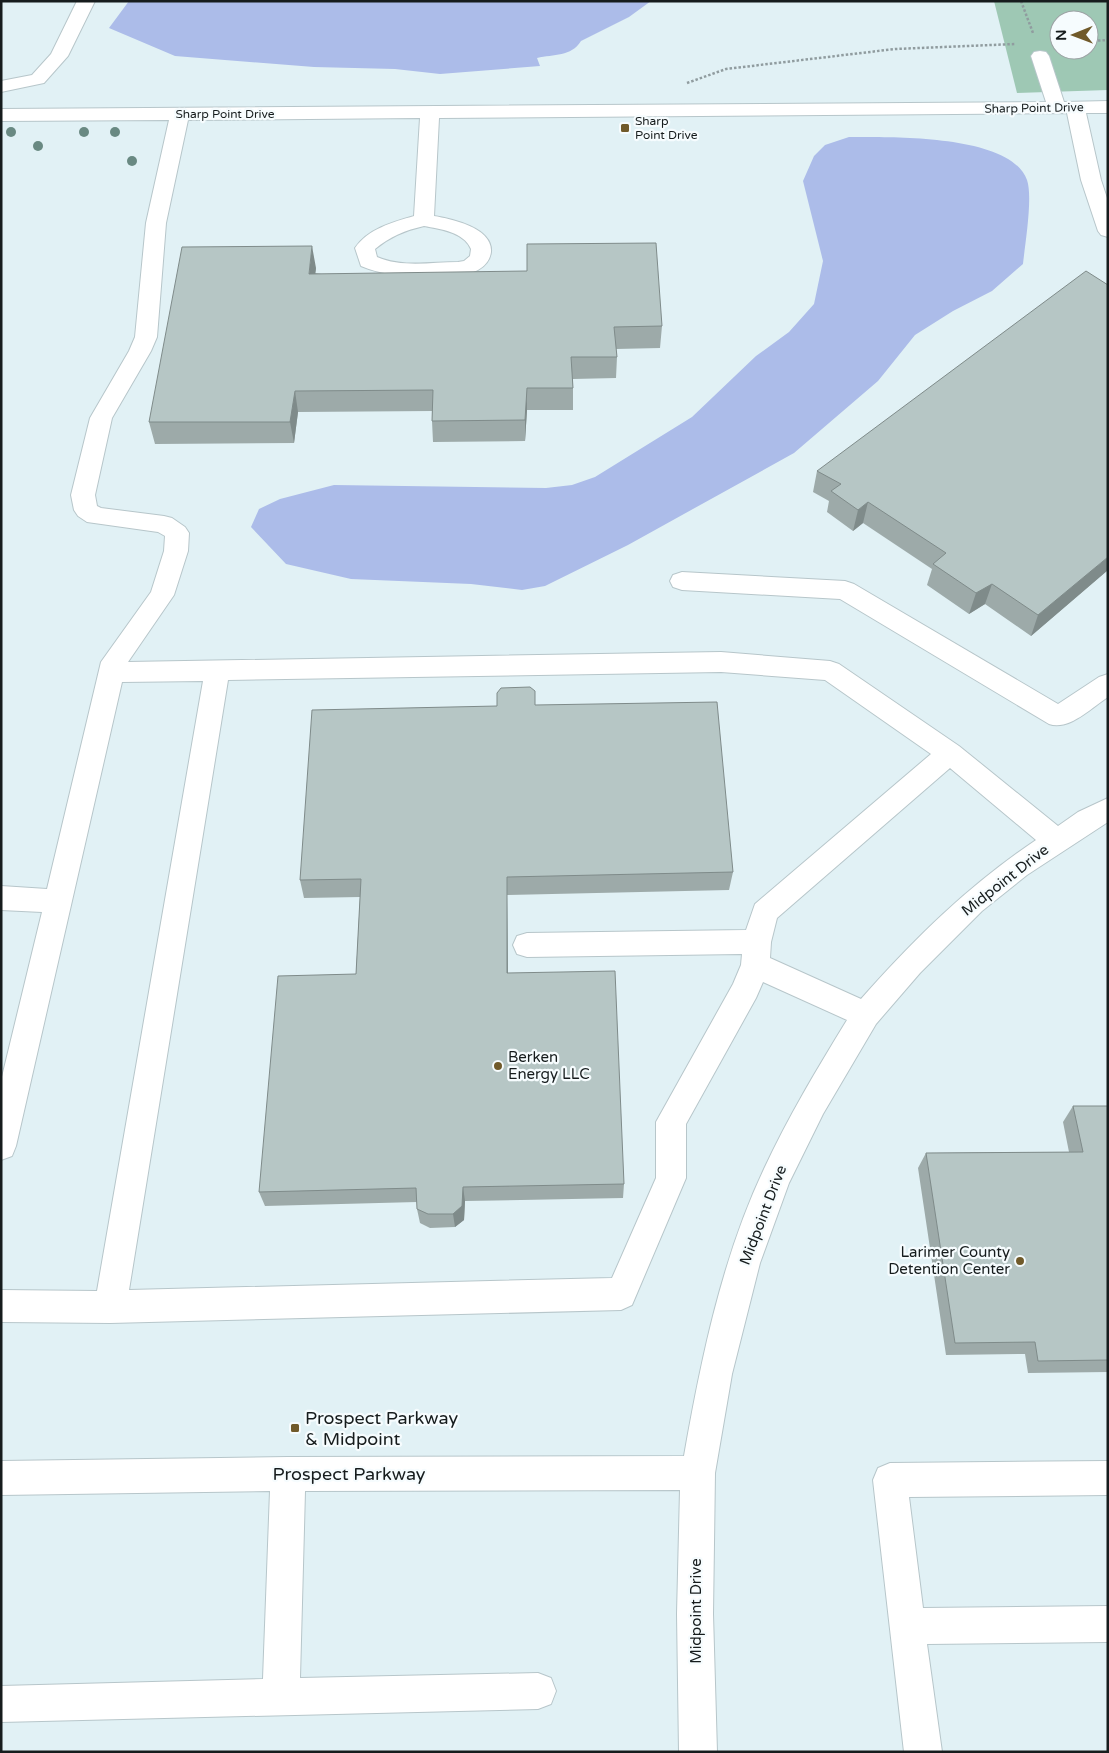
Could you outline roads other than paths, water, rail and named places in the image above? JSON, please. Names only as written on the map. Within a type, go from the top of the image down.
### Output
[{"type":"street","points":[[1,87],[38,79],[59,56],[86,1]]},
{"type":"street","points":[[1040,56],[1066,108],[1108,231]]},
{"type":"street","name":"Sharp Point Drive","points":[[1,115],[1108,107]]},
{"type":"street","points":[[424,220],[430,113]]},
{"type":"street","points":[[1,1146],[114,662],[162,595],[176,550],[177,533],[164,524],[95,516],[86,510],[83,495],[101,418],[140,351],[146,337],[151,299],[156,223],[180,114]]},
{"type":"street","points":[[424,220],[447,224],[479,240],[482,248],[480,258],[470,266],[458,268],[389,269],[368,261],[365,248],[372,242],[394,228],[424,220]]},
{"type":"street","points":[[682,581],[845,590],[1058,717],[1108,684]]},
{"type":"street","points":[[112,672],[721,662],[830,671],[950,753],[1056,840]]},
{"type":"street","points":[[110,1307],[217,671]]},
{"type":"street","points":[[1,1306],[110,1307],[621,1294],[670,1178],[671,1122],[746,989],[765,912],[950,753]]},
{"type":"street","name":"Midpoint Drive","points":[[698,1752],[695,1614],[698,1473],[714,1374],[744,1263],[775,1179],[812,1104],[866,1015],[910,964],[972,903],[1017,867],[1087,820],[1108,809]]},
{"type":"street","points":[[1,898],[59,901]]},
{"type":"street","points":[[527,945],[756,953],[866,1015]]},
{"type":"street","name":"Prospect Parkway","points":[[1,1478],[288,1474],[698,1473]]},
{"type":"street","points":[[280,1698],[288,1474]]},
{"type":"street","points":[[923,1752],[890,1480],[1108,1478]]},
{"type":"street","points":[[907,1626],[1108,1624]]},
{"type":"street","points":[[1,1704],[538,1691]]},
{"type":"water","points":[[129,1],[651,1],[629,17],[581,41],[572,50],[562,54],[537,58],[540,66],[440,74],[395,69],[314,67],[175,56],[109,28]]},
{"type":"water","points":[[849,137],[919,138],[947,141],[974,146],[998,154],[1016,165],[1027,180],[1029,188],[1029,209],[1023,264],[992,291],[953,311],[915,335],[878,381],[794,453],[628,545],[545,586],[522,590],[471,584],[351,579],[286,564],[251,527],[259,509],[280,499],[334,485],[546,488],[572,485],[595,477],[692,417],[756,356],[789,332],[814,304],[823,261],[803,181],[814,156],[825,145]]},
{"type":"place","name":"Sharp Point Drive","points":[[625,128]]},
{"type":"place","name":"Berken Energy LLC","points":[[498,1066]]},
{"type":"place","name":"Larimer County Detention Center","points":[[1020,1261]]},
{"type":"place","name":"Prospect Parkway & Midpoint","points":[[295,1428]]}]
